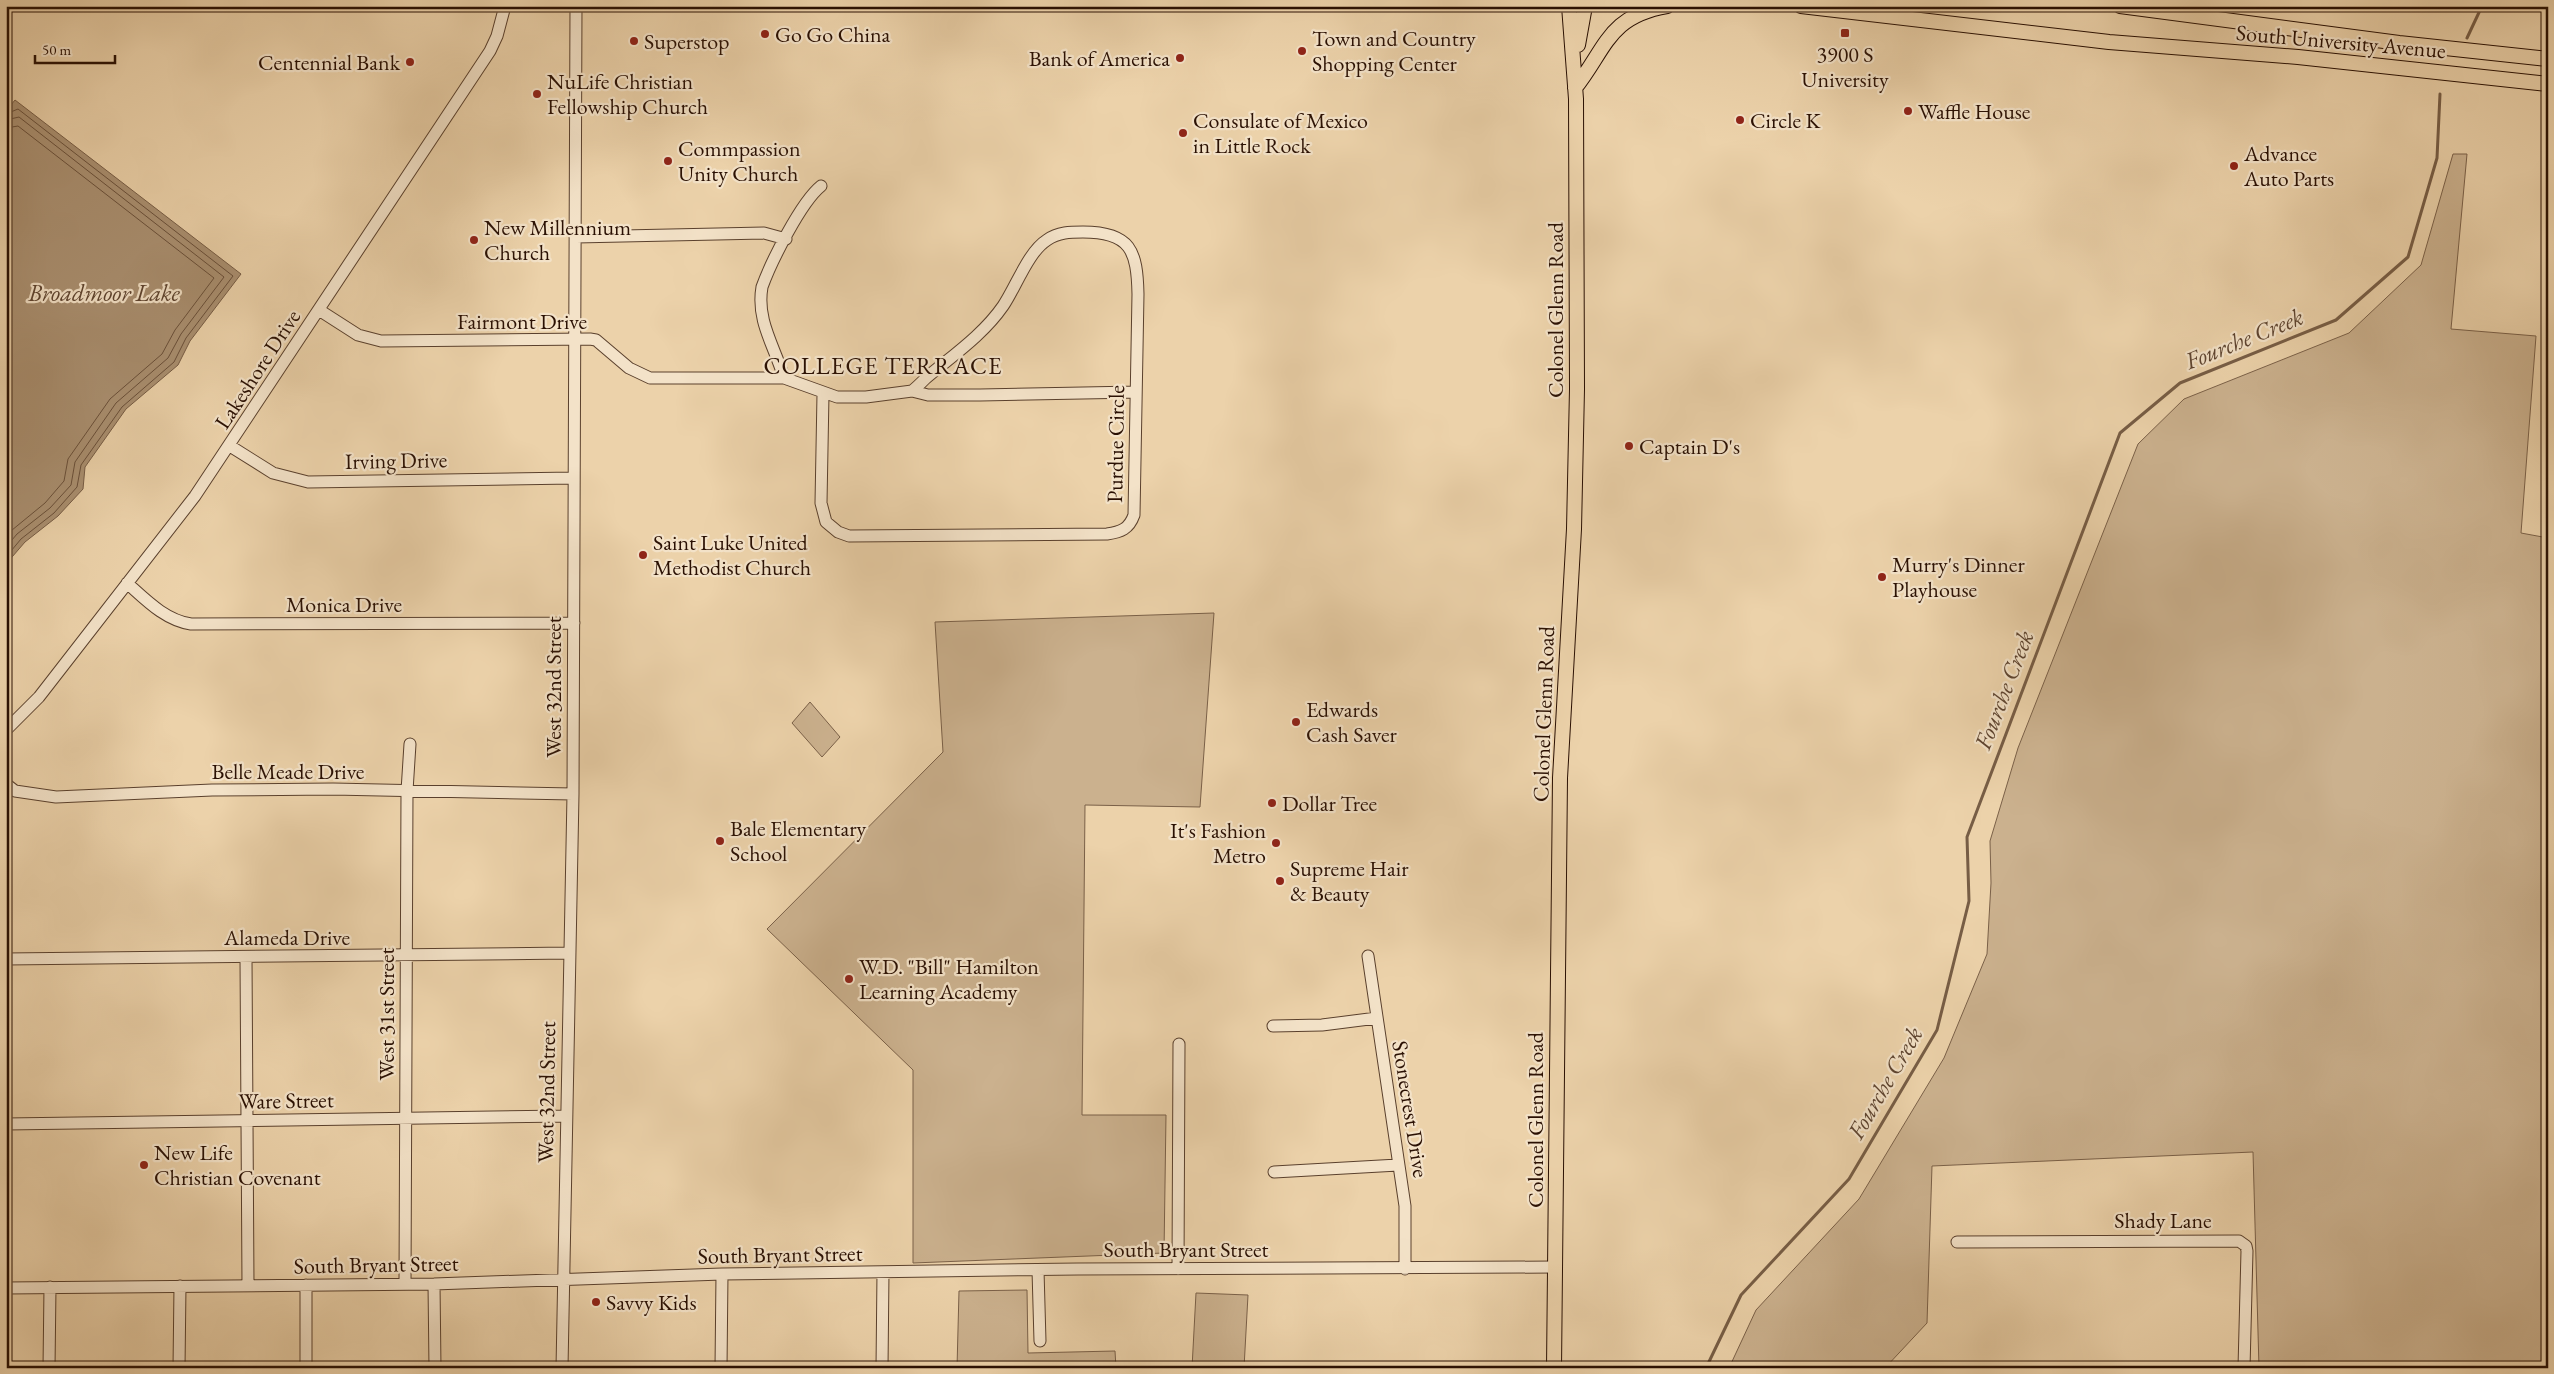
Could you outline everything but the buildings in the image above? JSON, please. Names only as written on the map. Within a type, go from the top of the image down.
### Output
[{"type":"main road","name":"Colonel Glenn Road","points":[[1554,1368],[1560,778],[1576,458],[1578,317],[1575,63],[1569,6]]},
{"type":"main road","name":"Colonel Glenn Road","points":[[1575,63],[1584,6]]},
{"type":"main road","points":[[1575,88],[1614,31],[1632,18],[1667,6]]},
{"type":"main road","name":"South University Avenue","points":[[1801,6],[2109,42],[2387,66],[2548,84]]},
{"type":"main road","name":"South University Avenue","points":[[2120,6],[2399,43],[2548,59]]},
{"type":"street","name":"Lakeshore Drive","points":[[6,730],[39,697],[183,512],[230,446],[490,51],[497,36],[505,6]]},
{"type":"street","name":"West 32nd Street","points":[[562,1368],[573,794],[576,6]]},
{"type":"street","points":[[784,378],[762,320],[760,298],[765,277],[804,206],[813,192],[822,186]]},
{"type":"street","name":"Purdue Circle","points":[[823,394],[820,486],[822,515],[826,522],[838,532],[849,536],[1107,534],[1121,532],[1131,522],[1134,515],[1137,266],[1133,255],[1117,237],[1111,234],[1069,232],[1046,240],[1034,253],[996,315],[946,364],[912,391]]},
{"type":"street","points":[[576,237],[764,233],[786,239]]},
{"type":"street","name":"Fairmont Drive","points":[[319,310],[358,335],[380,341],[596,340],[629,368],[650,378],[784,378],[823,394],[837,397],[866,397],[912,391],[928,395],[1136,392]]},
{"type":"street","name":"Irving Drive","points":[[230,446],[273,473],[308,482],[573,478]]},
{"type":"street","name":"Monica Drive","points":[[127,583],[156,609],[178,621],[192,624],[574,623]]},
{"type":"street","name":"West 31st Street","points":[[405,1284],[407,791],[410,744]]},
{"type":"street","name":"Belle Meade Drive","points":[[6,784],[15,791],[56,797],[212,790],[573,794]]},
{"type":"street","name":"Alameda Drive","points":[[6,959],[246,958],[569,953]]},
{"type":"street","name":"Stonecrest Drive","points":[[1368,956],[1405,1206],[1405,1269]]},
{"type":"street","points":[[246,958],[248,1286]]},
{"type":"street","points":[[1273,1026],[1322,1025],[1376,1018]]},
{"type":"street","points":[[1178,1269],[1179,1044]]},
{"type":"street","name":"Ware Street","points":[[6,1124],[566,1116]]},
{"type":"street","points":[[1274,1172],[1398,1164]]},
{"type":"street","name":"Shady Lane","points":[[1957,1242],[2240,1241],[2246,1246],[2247,1251],[2244,1368]]},
{"type":"street","name":"South Bryant Street","points":[[6,1288],[434,1284],[722,1274],[1555,1267]]},
{"type":"street","points":[[1038,1270],[1040,1341]]},
{"type":"street","points":[[882,1272],[882,1368]]},
{"type":"street","points":[[722,1274],[722,1368]]},
{"type":"street","points":[[434,1284],[435,1368]]},
{"type":"street","points":[[306,1285],[306,1368]]},
{"type":"street","points":[[179,1368],[180,1286]]},
{"type":"street","points":[[50,1287],[50,1368]]},
{"type":"shaded area","points":[[2453,154],[2467,154],[2451,329],[2536,336],[2521,533],[2548,538],[2548,1368],[2259,1368],[2253,1152],[1932,1166],[1927,1323],[1885,1368],[1729,1368],[1756,1310],[1859,1199],[1944,1058],[1987,954],[1991,883],[1990,841],[2018,748],[2138,444],[2184,399],[2349,333],[2421,265]]},
{"type":"shaded area","points":[[1214,613],[1200,807],[1085,805],[1082,1115],[1166,1115],[1164,1253],[913,1263],[913,1070],[767,929],[943,752],[935,622]]},
{"type":"shaded area","points":[[810,702],[840,737],[822,757],[792,723]]},
{"type":"shaded area","points":[[1027,1290],[1028,1353],[1115,1351],[1116,1368],[957,1368],[959,1291]]},
{"type":"shaded area","points":[[1196,1293],[1248,1295],[1244,1368],[1192,1368]]},
{"type":"water","name":"Broadmoor Lake","points":[[15,100],[241,274],[190,341],[178,365],[126,409],[85,467],[83,489],[58,516],[25,542],[6,564],[6,111]]},
{"type":"waterway","points":[[2467,38],[2482,6]]},
{"type":"waterway","name":"Fourche Creek","points":[[1706,1368],[1741,1295],[1849,1179],[1937,1030],[1969,901],[1967,837],[2120,433],[2180,383],[2336,320],[2408,257],[2437,158],[2440,94]]},
{"type":"place","name":"3900 S University","points":[[1845,33]]},
{"type":"place","name":"Go Go China","points":[[765,34]]},
{"type":"place","name":"Superstop","points":[[634,41]]},
{"type":"place","name":"Town and Country Shopping Center","points":[[1302,51]]},
{"type":"place","name":"Bank of America","points":[[1180,58]]},
{"type":"place","name":"Centennial Bank","points":[[410,62]]},
{"type":"place","name":"NuLife Christian Fellowship Church","points":[[537,94]]},
{"type":"place","name":"Waffle House","points":[[1908,111]]},
{"type":"place","name":"Circle K","points":[[1740,120]]},
{"type":"place","name":"Consulate of Mexico in Little Rock","points":[[1183,133]]},
{"type":"place","name":"Commpassion Unity Church","points":[[668,161]]},
{"type":"place","name":"Advance Auto Parts","points":[[2234,166]]},
{"type":"place","name":"New Millennium Church","points":[[474,240]]},
{"type":"place","name":"Captain D's","points":[[1629,446]]},
{"type":"place","name":"Saint Luke United Methodist Church","points":[[643,555]]},
{"type":"place","name":"Murry's Dinner Playhouse","points":[[1882,577]]},
{"type":"place","name":"Edwards Cash Saver","points":[[1296,722]]},
{"type":"place","name":"Dollar Tree","points":[[1272,803]]},
{"type":"place","name":"Bale Elementary School","points":[[720,841]]},
{"type":"place","name":"It's Fashion Metro","points":[[1276,843]]},
{"type":"place","name":"Supreme Hair & Beauty","points":[[1280,881]]},
{"type":"place","name":"W.D. \"Bill\" Hamilton Learning Academy","points":[[849,979]]},
{"type":"place","name":"New Life Christian Covenant","points":[[144,1165]]},
{"type":"place","name":"Savvy Kids","points":[[596,1302]]},
{"type":"district","name":"COLLEGE TERRACE","points":[[883,366]]}]
